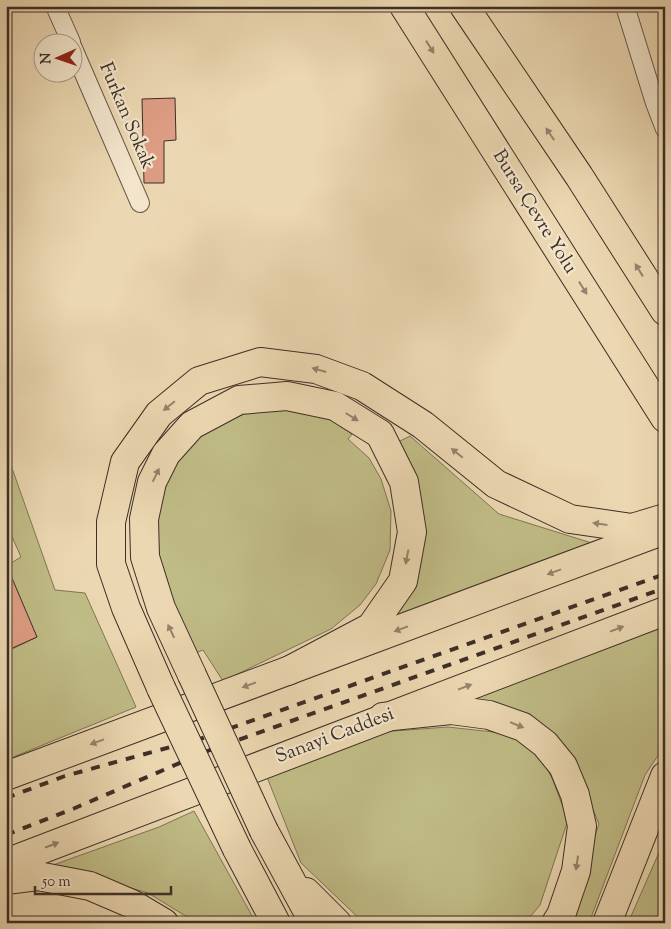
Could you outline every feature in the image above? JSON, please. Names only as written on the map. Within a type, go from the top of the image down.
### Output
[{"type":"highway","name":"Bursa Çevre Yolu","points":[[404,6],[665,418]]},
{"type":"highway","points":[[464,6],[579,176],[665,311]]},
{"type":"highway","points":[[276,923],[237,849],[161,688],[126,608],[111,564],[112,522],[125,462],[159,414],[199,382],[260,362],[316,369],[362,386],[423,425],[496,484],[570,519],[632,528],[665,518]]},
{"type":"highway","points":[[288,671],[371,627],[402,581],[412,532],[404,482],[380,434],[336,406],[288,396],[239,400],[192,425],[166,454],[152,482],[144,519],[145,557],[161,608],[264,831],[314,923]]},
{"type":"highway","points":[[6,776],[665,530]]},
{"type":"highway","name":"Sanayi Caddesi","points":[[6,863],[665,611]]},
{"type":"highway","points":[[383,718],[451,710],[489,715],[523,727],[544,744],[563,766],[575,795],[582,826],[576,871],[561,915],[556,923]]},
{"type":"highway","points":[[607,923],[665,776]]},
{"type":"highway","points":[[286,870],[337,923]]},
{"type":"highway","points":[[6,880],[38,876],[90,886],[132,904],[164,923]]},
{"type":"street","points":[[55,6],[67,32]]},
{"type":"street","points":[[628,7],[660,102],[665,129]]},
{"type":"street","name":"Furkan Sokak","points":[[82,69],[140,203]]},
{"type":"shaded area","points":[[294,410],[328,418],[352,434],[348,439],[369,458],[381,479],[391,511],[390,550],[376,584],[360,605],[331,629],[223,681],[203,650],[196,653],[158,572],[152,537],[160,491],[185,448],[218,424],[252,411]]},
{"type":"shaded area","points":[[410,436],[499,514],[595,544],[387,620],[409,589],[394,444]]},
{"type":"shaded area","points":[[6,451],[55,590],[85,593],[136,707],[6,760],[6,652],[37,637],[6,570],[6,566],[21,557],[10,532],[6,533]]},
{"type":"shaded area","points":[[665,608],[665,745],[645,775],[589,923],[565,923],[599,824],[577,771],[533,723],[418,696]]},
{"type":"shaded area","points":[[448,727],[529,736],[552,778],[568,820],[540,905],[525,923],[364,923],[301,863],[263,767],[380,732]]},
{"type":"shaded area","points":[[194,811],[256,923],[197,923],[148,893],[53,865],[159,827]]},
{"type":"shaded area","points":[[665,839],[665,923],[628,923]]},
{"type":"building","points":[[175,98],[176,140],[164,141],[164,183],[144,183],[142,99]]},
{"type":"building","points":[[6,564],[37,637],[6,651]]},
{"type":"railway","points":[[6,798],[65,776],[203,738],[665,574]]},
{"type":"railway","points":[[6,835],[75,808],[210,750],[665,588]]}]
